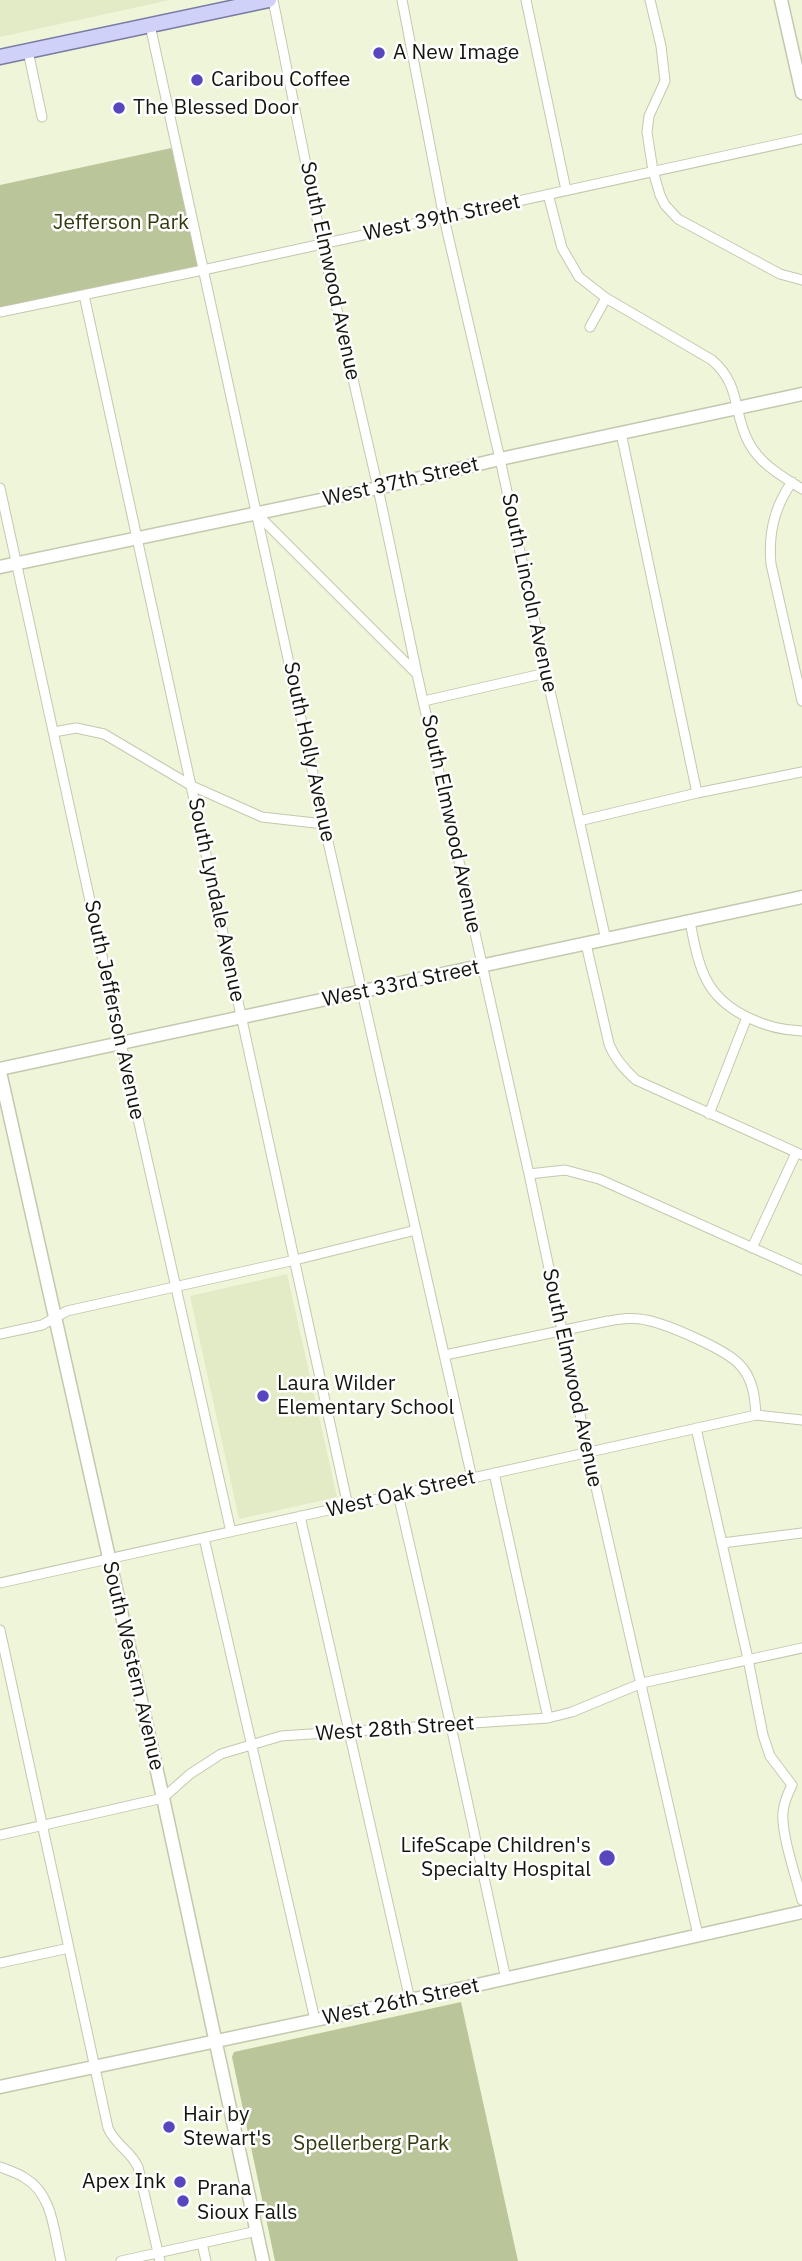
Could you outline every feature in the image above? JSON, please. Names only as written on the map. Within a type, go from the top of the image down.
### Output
[{"type":"main road","points":[[0,57],[271,0]]},
{"type":"street","name":"South Elmwood Avenue","points":[[271,0],[322,244],[378,488],[588,1452],[698,1935]]},
{"type":"street","name":"South Lincoln Avenue","points":[[402,0],[444,218],[606,940]]},
{"type":"street","points":[[526,0],[566,190]]},
{"type":"street","points":[[650,0],[666,81],[649,116],[647,132],[653,172],[665,205],[678,219],[780,274],[802,280]]},
{"type":"street","points":[[781,0],[802,93]]},
{"type":"street","name":"South Holly Avenue","points":[[150,25],[324,824],[472,1478]]},
{"type":"street","points":[[28,51],[43,117]]},
{"type":"street","name":"West 39th Street","points":[[0,312],[203,271],[802,139]]},
{"type":"street","points":[[548,194],[565,256],[579,277],[606,298],[712,360],[732,384],[744,432],[757,455],[774,471],[802,489]]},
{"type":"street","name":"South Lyndale Avenue","points":[[84,295],[348,1506]]},
{"type":"street","points":[[590,327],[606,298]]},
{"type":"street","name":"West 37th Street","points":[[0,567],[378,488],[802,394]]},
{"type":"street","points":[[621,433],[697,793]]},
{"type":"street","points":[[792,482],[773,518],[769,548],[802,701]]},
{"type":"street","name":"South Jefferson Avenue","points":[[0,488],[231,1531]]},
{"type":"street","points":[[257,514],[417,674]]},
{"type":"street","points":[[424,701],[545,673]]},
{"type":"street","points":[[54,732],[76,728],[104,734],[192,786],[262,817],[324,824]]},
{"type":"street","points":[[579,821],[802,772]]},
{"type":"street","name":"West 33rd Street","points":[[0,1071],[802,897]]},
{"type":"street","points":[[690,922],[706,981],[723,1001],[747,1017],[776,1027],[802,1031]]},
{"type":"street","points":[[586,944],[614,1056],[636,1080],[799,1154],[752,1248]]},
{"type":"street","points":[[709,1114],[747,1017]]},
{"type":"street","name":"South Western Avenue","points":[[0,1071],[163,1798],[263,2261]]},
{"type":"street","points":[[529,1174],[565,1170],[581,1172],[802,1270]]},
{"type":"street","points":[[0,1334],[42,1325],[67,1311],[416,1230]]},
{"type":"street","points":[[445,1355],[629,1318],[658,1323],[726,1354],[740,1365],[752,1387],[756,1415]]},
{"type":"street","name":"West Oak Street","points":[[0,1583],[756,1415],[802,1420]]},
{"type":"street","points":[[696,1428],[763,1735],[770,1756],[797,1786],[783,1814],[785,1833],[802,1900]]},
{"type":"street","points":[[494,1473],[548,1718]]},
{"type":"street","points":[[398,1494],[506,1979]]},
{"type":"street","points":[[300,1516],[410,2000]]},
{"type":"street","points":[[722,1543],[802,1533]]},
{"type":"street","points":[[204,1538],[315,2020]]},
{"type":"street","points":[[0,1630],[108,2128],[113,2140],[133,2157],[138,2166],[159,2257]]},
{"type":"street","name":"West 28th Street","points":[[0,1835],[163,1798],[190,1774],[221,1754],[281,1736],[548,1718],[572,1712],[642,1683],[802,1648]]},
{"type":"street","name":"West 26th Street","points":[[0,2087],[410,2000],[802,1912]]},
{"type":"street","points":[[0,1963],[69,1948]]},
{"type":"street","points":[[0,2167],[26,2178],[41,2191],[47,2204],[61,2261]]},
{"type":"street","points":[[121,2261],[159,2257],[202,2243],[257,2231]]},
{"type":"street","points":[[202,2243],[206,2261]]},
{"type":"shaded area","points":[[0,0],[170,0],[0,37]]},
{"type":"shaded area","name":"Laura Wilder Elementary School","points":[[287,1274],[337,1497],[239,1519],[190,1296]]},
{"type":"green space","name":"Jefferson Park","points":[[176,147],[203,270],[0,312],[0,185]]},
{"type":"green space","name":"Spellerberg Park","points":[[461,2002],[518,2261],[275,2261],[232,2057],[234,2052]]},
{"type":"place","name":"A New Image","points":[[379,53]]},
{"type":"place","name":"Caribou Coffee","points":[[197,80]]},
{"type":"place","name":"The Blessed Door","points":[[119,108]]},
{"type":"place","name":"Laura Wilder Elementary School","points":[[263,1396]]},
{"type":"place","name":"LifeScape Children's Specialty Hospital","points":[[607,1858]]},
{"type":"place","name":"Hair by Stewart's","points":[[169,2127]]},
{"type":"place","name":"Apex Ink","points":[[180,2182]]},
{"type":"place","name":"Prana Sioux Falls","points":[[183,2201]]}]
